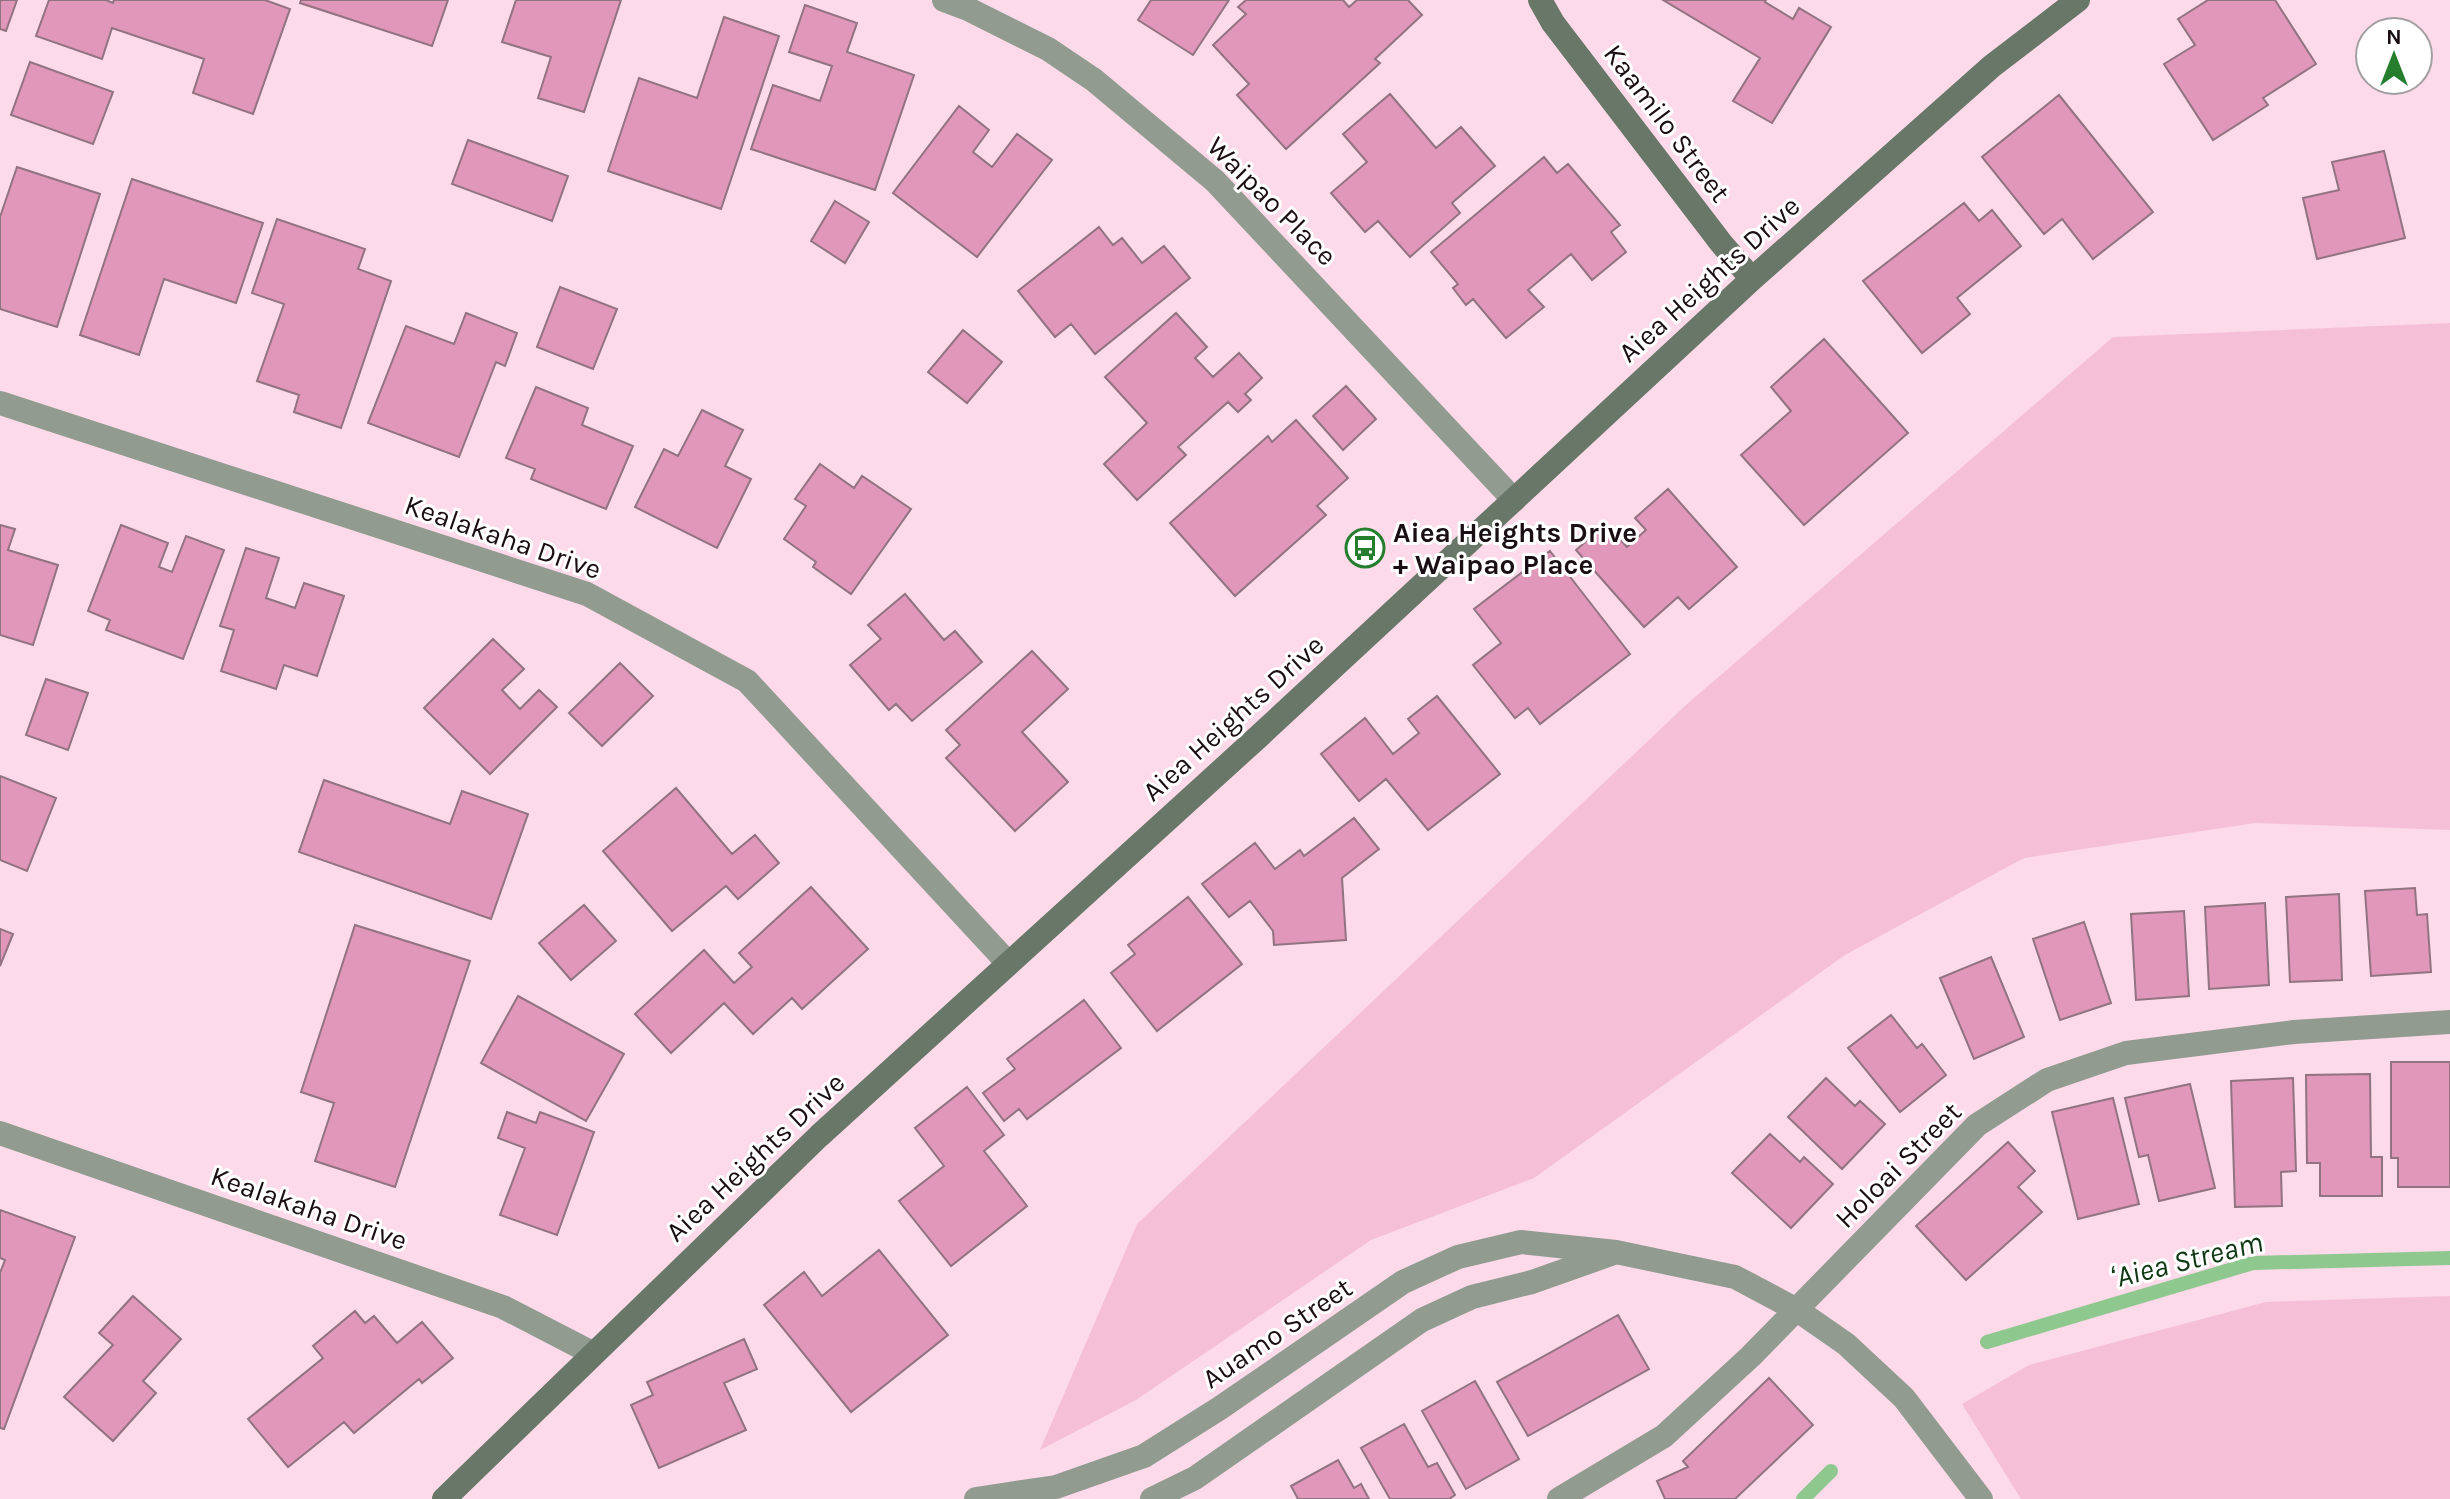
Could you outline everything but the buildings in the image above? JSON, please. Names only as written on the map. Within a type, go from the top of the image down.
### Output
[{"type":"street","name":"Waipao Place","points":[[944,0],[1048,49],[1094,80],[1215,181],[1514,500]]},
{"type":"street","name":"Kaamilo Street","points":[[1540,0],[1581,60],[1752,279]]},
{"type":"street","name":"Aiea Heights Drive","points":[[444,1499],[819,1136],[1752,279],[1992,66],[2078,0]]},
{"type":"street","name":"Kealakaha Drive","points":[[0,403],[587,594],[747,681],[1008,963]]},
{"type":"street","name":"Holoai Street","points":[[1559,1499],[1664,1436],[1797,1310],[1977,1125],[2047,1080],[2126,1053],[2294,1032],[2450,1022]]},
{"type":"street","name":"Kealakaha Drive","points":[[0,1133],[503,1307],[592,1353]]},
{"type":"street","name":"Auamo Street","points":[[976,1499],[1056,1487],[1144,1456],[1220,1408],[1403,1282],[1458,1257],[1521,1242],[1616,1252],[1735,1277],[1797,1310],[1846,1344],[1904,1398],[1981,1499]]},
{"type":"street","points":[[1152,1499],[1195,1478],[1422,1320],[1472,1297],[1532,1282],[1616,1252]]},
{"type":"shaded area","points":[[2450,323],[2450,830],[2255,823],[2024,858],[1845,955],[1534,1178],[1371,1240],[1136,1400],[1040,1450],[1137,1224],[1686,705],[2113,337]]},
{"type":"shaded area","points":[[2450,1296],[2450,1499],[2021,1499],[1962,1404],[2029,1365],[2266,1302]]},
{"type":"waterway","name":"ʻAiea Stream","points":[[1987,1342],[2253,1263],[2450,1258]]},
{"type":"waterway","name":"ʻAiea Stream","points":[[1803,1499],[1831,1471]]},
{"type":"place","name":"Aiea Heights Drive + Waipao Place","points":[[1365,548]]}]
